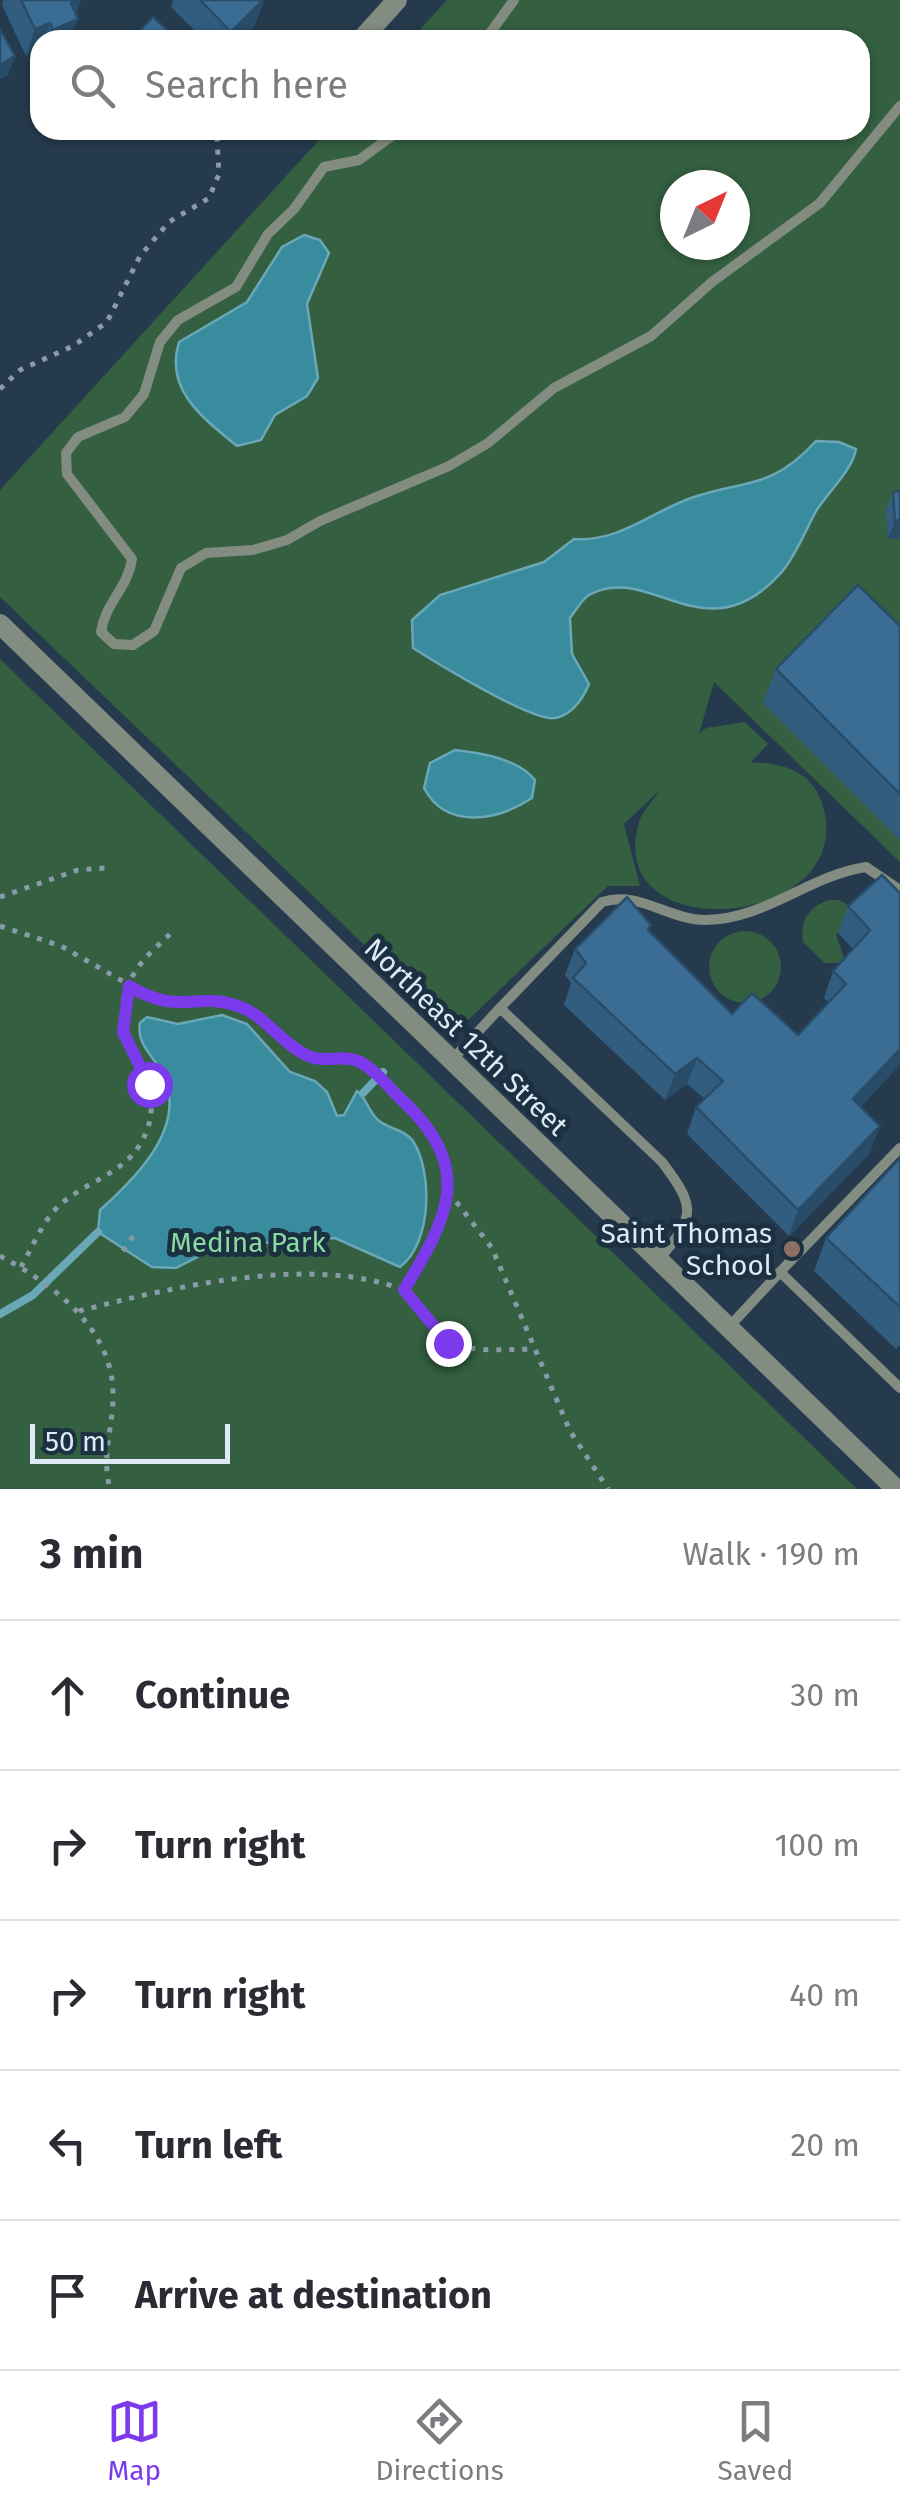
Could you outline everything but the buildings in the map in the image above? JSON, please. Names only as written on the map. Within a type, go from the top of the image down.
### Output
[{"type":"street","points":[[370,30],[398,0]]},
{"type":"street","name":"Northeast 12th Street","points":[[0,624],[896,1489]]},
{"type":"lane","points":[[492,30],[514,0]]},
{"type":"lane","points":[[386,140],[359,160],[324,167],[294,209],[268,234],[236,287],[178,320],[160,342],[144,394],[125,417],[78,436],[66,453],[67,474],[132,560],[130,580],[104,610],[101,632],[114,644],[133,646],[154,630],[181,568],[206,553],[253,550],[287,540],[320,521],[449,466],[488,443],[554,388],[651,336],[712,282],[820,203],[900,106]]},
{"type":"lane","points":[[450,1061],[602,902],[612,898],[622,896],[701,920],[744,917],[820,878],[866,867],[900,890]]},
{"type":"lane","points":[[500,1008],[662,1162],[683,1190],[690,1209],[685,1228],[658,1260]]},
{"type":"lane","points":[[728,1328],[900,1148]]},
{"type":"lane","points":[[780,1272],[900,1388]]},
{"type":"path","points":[[0,389],[31,363],[73,346],[106,322],[140,256],[169,222],[209,198],[219,174],[217,140]]},
{"type":"path","points":[[0,896],[78,870],[105,868]]},
{"type":"path","points":[[0,926],[61,946],[108,969],[129,986],[174,1006],[216,1002],[244,1008],[304,1055],[327,1061],[353,1058],[369,1068],[431,1132],[442,1154],[450,1195],[492,1248],[570,1431],[608,1489]]},
{"type":"path","points":[[21,1266],[58,1206],[114,1174],[137,1150],[148,1129],[152,1093],[123,1032],[132,974],[171,933]]},
{"type":"path","points":[[404,1290],[432,1244],[450,1195]]},
{"type":"path","points":[[123,1251],[134,1236]]},
{"type":"path","points":[[0,1256],[21,1266],[79,1311],[102,1348],[112,1378],[112,1414],[104,1446],[110,1489]]},
{"type":"path","points":[[79,1311],[163,1289],[307,1274],[385,1282],[404,1290],[448,1343],[469,1350],[532,1348]]},
{"type":"green space","points":[[447,0],[900,0],[900,862],[714,682],[699,734],[706,728],[745,722],[768,744],[751,762],[795,771],[818,794],[823,806],[824,847],[804,878],[771,899],[730,909],[690,906],[657,892],[637,864],[639,822],[659,791],[624,824],[640,886],[608,886],[463,1025],[409,973],[401,980],[0,597],[0,490],[319,140],[870,140],[870,30],[419,30]]},
{"type":"green space","name":"Medina Park","points":[[0,659],[857,1489],[0,1489]]},
{"type":"green space","points":[[828,900],[839,900],[859,910],[836,935],[846,963],[825,963],[803,942],[807,916]]},
{"type":"green space","points":[[745,931],[759,933],[771,941],[779,953],[779,981],[771,993],[759,1001],[745,1003],[731,1001],[719,993],[711,981],[709,967],[711,953],[719,941],[731,933]]},
{"type":"water","points":[[304,235],[320,240],[329,253],[307,304],[318,378],[307,396],[275,415],[261,440],[237,446],[200,413],[182,389],[177,375],[179,342],[247,302],[282,247]]},
{"type":"water","points":[[816,441],[839,442],[856,449],[854,457],[815,513],[781,573],[753,597],[727,607],[703,608],[634,589],[611,588],[581,602],[570,618],[572,654],[589,684],[579,702],[563,716],[549,718],[519,708],[413,648],[412,620],[440,595],[544,562],[574,539],[606,536],[691,498],[771,476]]},
{"type":"water","points":[[455,750],[488,755],[519,767],[535,780],[532,798],[488,816],[459,816],[445,811],[424,788],[430,763]]},
{"type":"water","points":[[222,1015],[247,1024],[290,1072],[315,1081],[327,1092],[337,1116],[344,1115],[357,1091],[379,1121],[413,1141],[424,1170],[426,1207],[418,1242],[400,1267],[335,1238],[219,1246],[176,1268],[152,1267],[98,1232],[100,1210],[143,1166],[164,1130],[169,1111],[168,1091],[161,1071],[143,1043],[140,1023],[147,1017],[178,1024]]},
{"type":"waterway","points":[[363,1093],[383,1072]]},
{"type":"waterway","points":[[0,1314],[33,1295],[98,1232]]},
{"type":"place","name":"Saint Thomas School","points":[[792,1249]]},
{"type":"route","points":[[149,1084],[123,1032],[129,986],[174,1006],[216,1002],[244,1008],[304,1055],[327,1061],[353,1058],[369,1068],[416,1114],[442,1154],[450,1195],[432,1244],[404,1290],[448,1343]]}]
